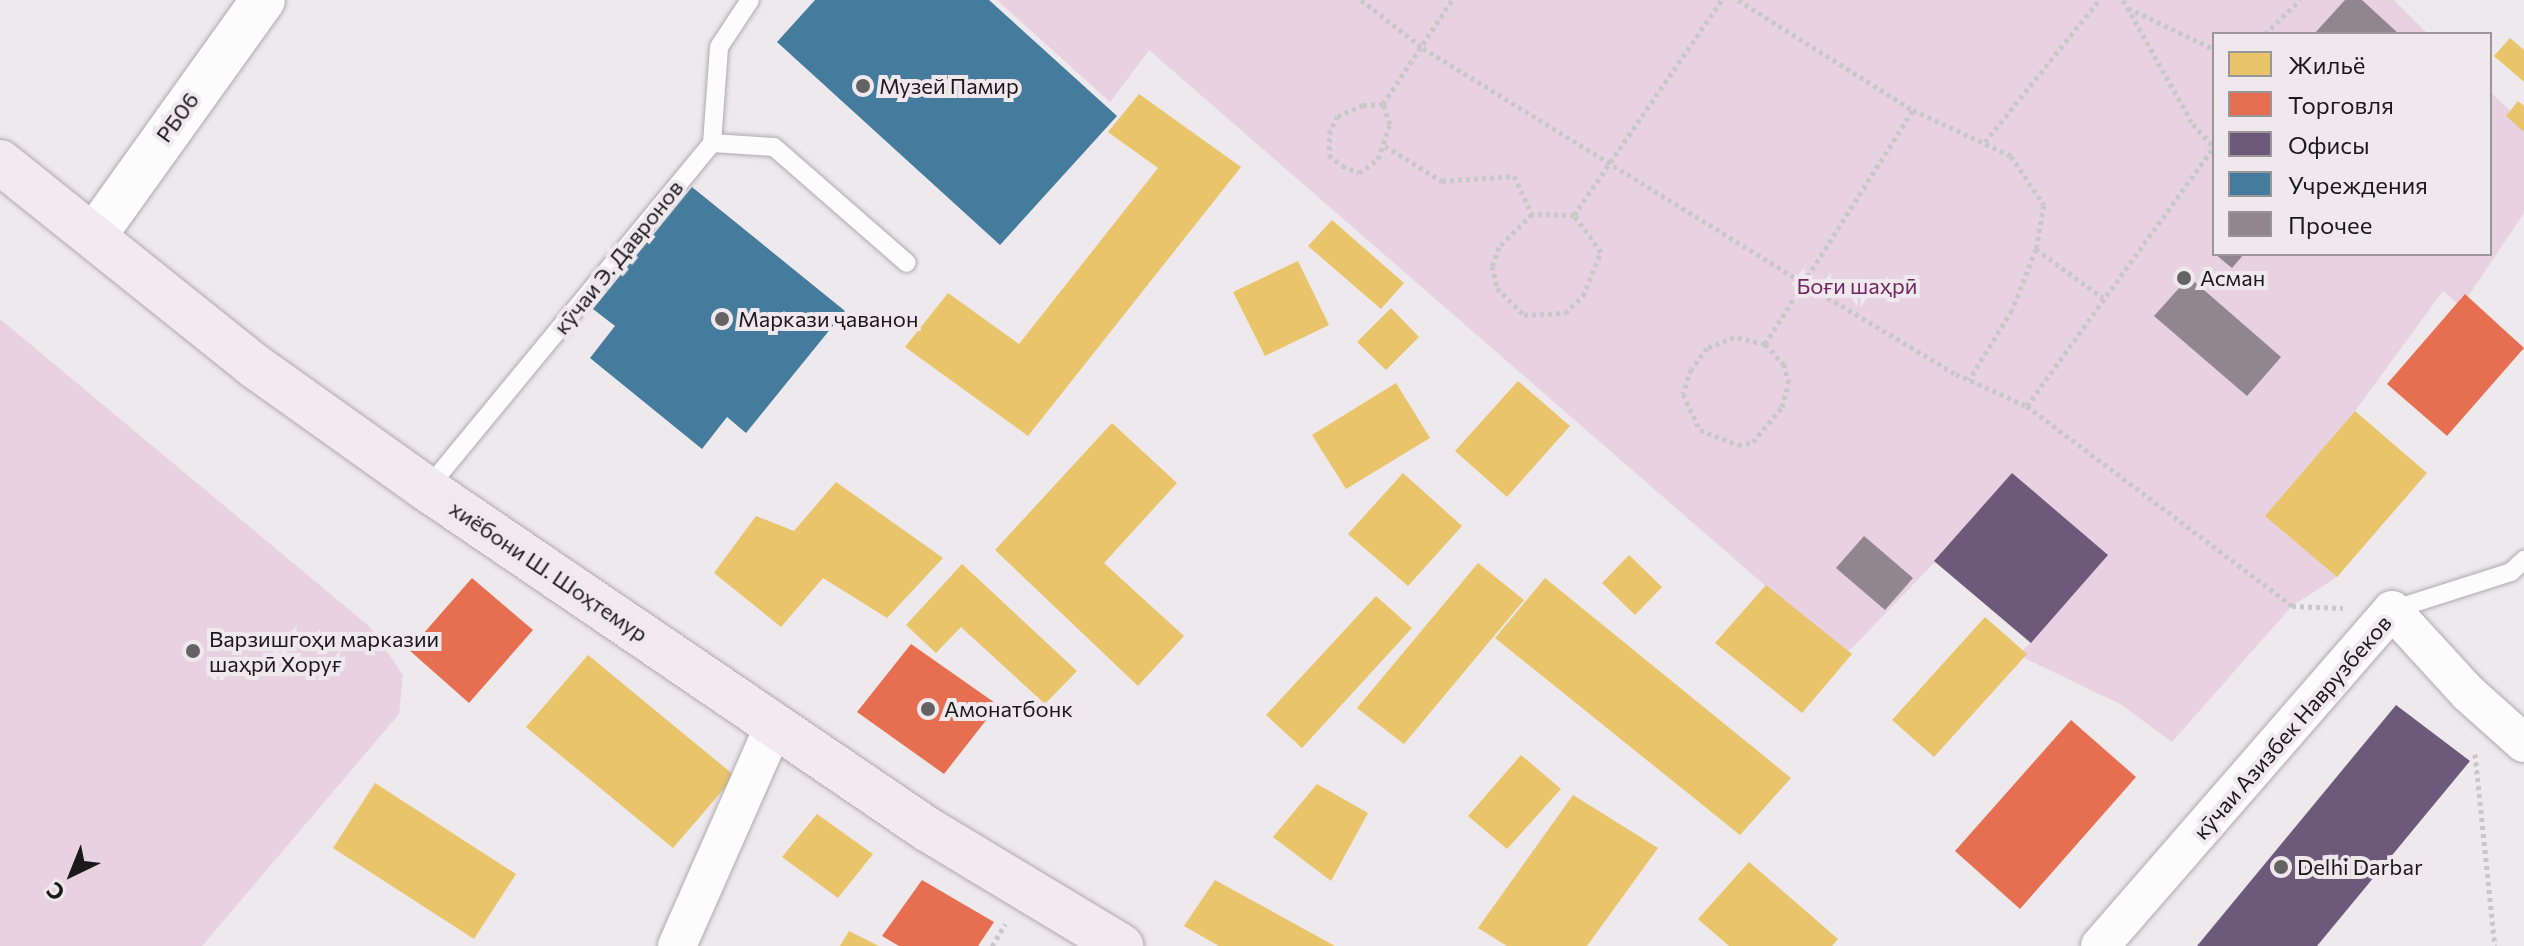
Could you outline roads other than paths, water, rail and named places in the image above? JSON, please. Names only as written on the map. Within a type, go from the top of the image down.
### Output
[{"type":"main road","name":"РБ06","points":[[94,236],[263,0]]},
{"type":"main road","name":"хиёбони Ш. Шоҳтемур","points":[[0,162],[256,367],[427,489],[927,829],[1121,946]]},
{"type":"street","name":"кӯчаи Азизбек Наврузбеков","points":[[2100,946],[2392,610],[2468,693],[2524,743]]},
{"type":"street","points":[[677,946],[775,724]]},
{"type":"lane","points":[[750,0],[719,47],[712,143],[774,147],[907,263]]},
{"type":"lane","name":"кӯчаи Э. Давронов","points":[[427,489],[712,143]]},
{"type":"lane","points":[[2392,610],[2511,572],[2524,560]]},
{"type":"place","name":"Музей Памир","points":[[863,86]]},
{"type":"place","name":"Асман","points":[[2184,278]]},
{"type":"place","name":"Маркази ҷаванон","points":[[722,319]]},
{"type":"place","name":"Варзишгоҳи марказии шаҳрӣ Хоруғ","points":[[193,651]]},
{"type":"place","name":"Амонатбонк","points":[[928,709]]},
{"type":"place","name":"Delhi Darbar","points":[[2281,867]]},
{"type":"park label","name":"Боғи шаҳрӣ","points":[[1857,286]]}]
